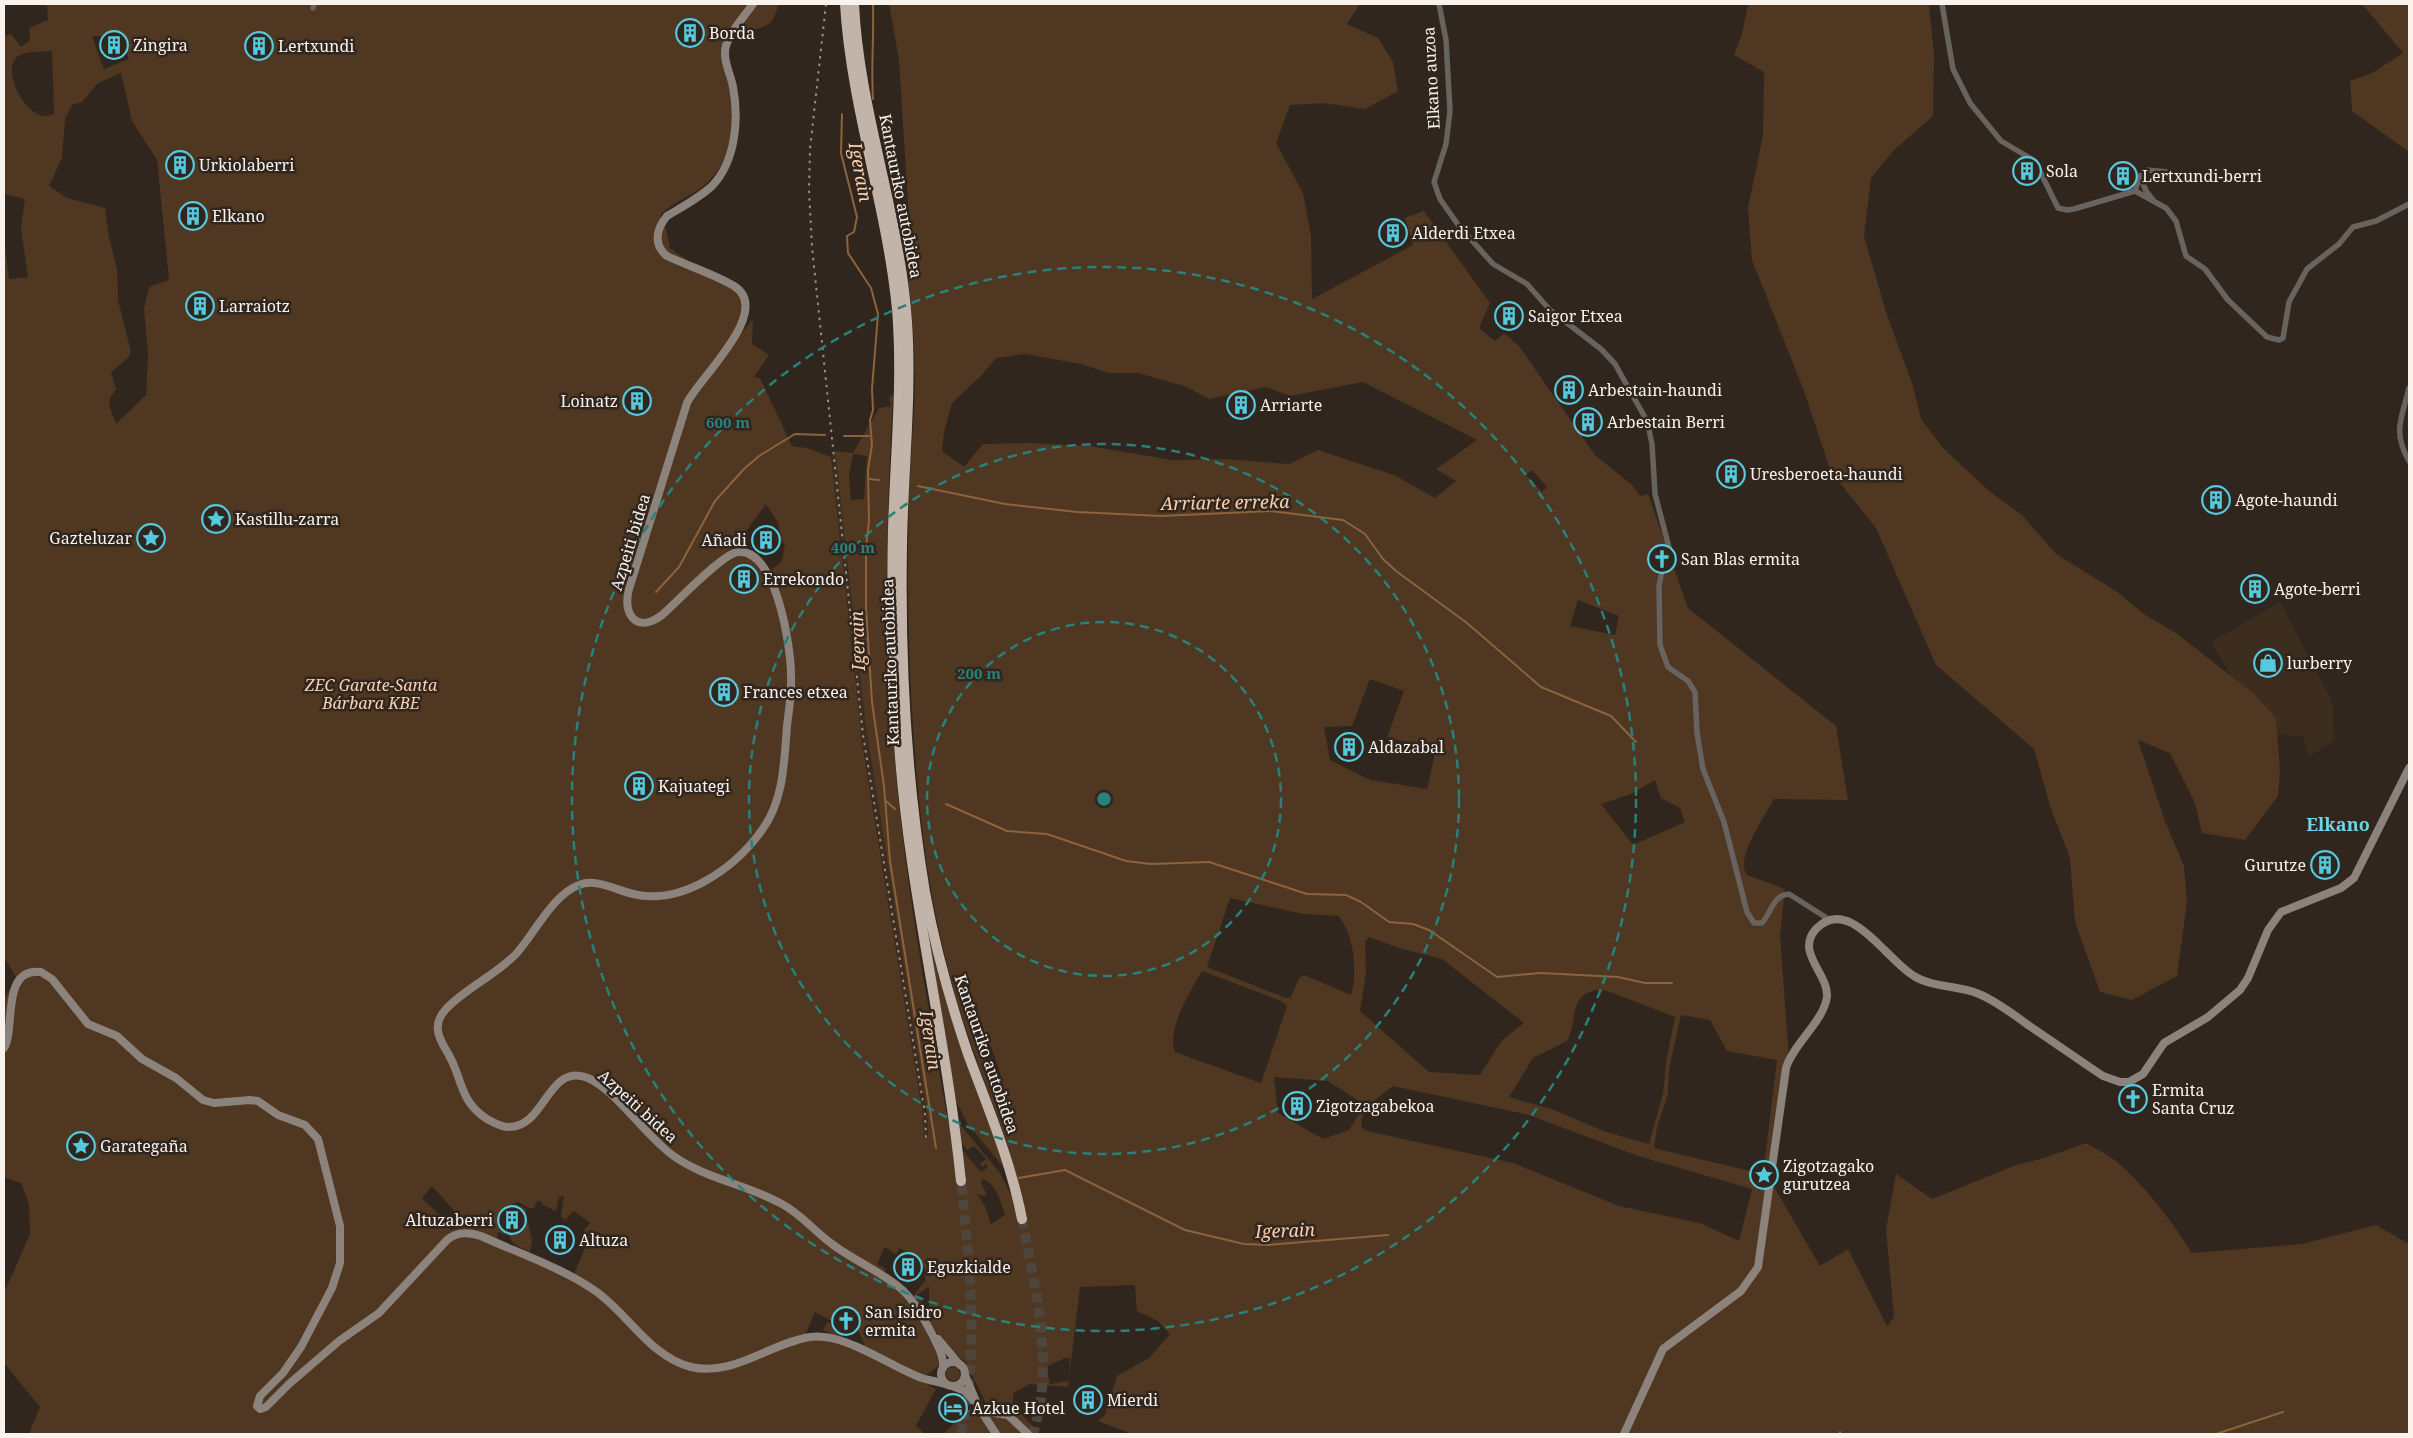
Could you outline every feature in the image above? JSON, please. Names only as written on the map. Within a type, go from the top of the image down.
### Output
[{"type":"highway","name":"Kantauriko autobidea","points":[[845,4],[856,93],[885,226],[896,305],[899,386],[893,601],[899,747],[915,889],[951,1101],[961,1181]]},
{"type":"highway","name":"Kantauriko autobidea","points":[[854,4],[865,91],[895,226],[906,315],[908,383],[903,518],[902,638],[911,778],[922,868],[932,927],[946,982],[963,1039],[1004,1151],[1022,1219]]},
{"type":"street","name":"Azpeiti bidea","points":[[753,4],[726,46],[725,57],[733,87],[737,122],[730,153],[722,172],[712,185],[667,216],[662,222],[657,236],[660,251],[667,256],[735,287],[744,301],[744,317],[735,336],[696,387],[686,406],[629,589],[626,606],[628,613],[635,620],[648,623],[660,616],[732,554],[740,552],[750,554],[765,566],[778,597],[791,673],[782,780],[776,803],[766,825],[744,850],[719,872],[691,887],[668,895],[651,896],[594,883],[581,884],[571,888],[536,926],[514,956],[446,1009],[438,1021],[437,1030],[454,1064],[467,1101],[475,1111],[489,1120],[506,1127],[520,1125],[536,1114],[560,1080],[573,1076],[588,1078],[602,1088],[674,1157],[697,1169],[784,1205],[802,1216],[834,1246],[896,1284],[911,1300],[941,1351],[942,1368]]},
{"type":"street","name":"Elkano auzoa","points":[[1439,4],[1446,40],[1450,111],[1446,144],[1434,182],[1440,199],[1482,254],[1500,269],[1527,284],[1550,310],[1606,353],[1619,370],[1647,420],[1652,444],[1655,494],[1671,556],[1662,571],[1659,586],[1658,626],[1660,649],[1669,669],[1688,681],[1695,692],[1697,733],[1703,769],[1724,822],[1750,918],[1754,923],[1762,923],[1777,900],[1783,895],[1789,894],[1830,920]]},
{"type":"street","points":[[1942,4],[1953,69],[1970,103],[2001,141],[2034,161],[2056,205],[2063,210],[2074,209],[2135,191],[2166,208],[2171,213],[2186,256],[2205,269],[2228,300],[2267,337],[2279,340],[2283,338],[2289,302],[2307,269],[2339,244],[2353,227],[2376,221],[2409,204]]},
{"type":"street","points":[[2135,191],[2140,176],[2147,170],[2168,172]]},
{"type":"street","points":[[2140,176],[2146,191],[2156,203]]},
{"type":"street","points":[[2409,388],[2398,427],[2401,444],[2409,461]]},
{"type":"street","points":[[1624,1434],[1656,1360],[1665,1346],[1741,1291],[1758,1267],[1786,1068],[1826,999],[1825,987],[1810,954],[1810,942],[1817,929],[1830,920],[1840,919],[1853,922],[1915,977],[1930,983],[1964,989],[1987,998],[2103,1076],[2120,1082],[2129,1082],[2146,1071],[2164,1043],[2208,1017],[2240,990],[2253,968],[2268,930],[2281,912],[2341,888],[2354,878],[2409,768]]},
{"type":"street","points":[[4,1048],[9,1036],[8,1003],[14,986],[19,979],[27,974],[43,972],[52,979],[88,1024],[117,1036],[142,1059],[176,1078],[203,1100],[214,1103],[255,1100],[280,1116],[305,1125],[316,1136],[339,1220],[340,1263],[332,1288],[302,1346],[283,1373],[260,1396],[257,1403],[259,1409],[266,1407],[288,1384],[339,1341],[375,1317],[447,1240],[454,1235],[463,1233],[481,1236],[590,1287],[608,1300],[657,1347],[686,1366],[708,1369],[726,1367],[799,1340],[820,1336],[846,1343],[918,1377],[965,1391],[996,1434]]},
{"type":"street","name":"Azpeiti bidea","points":[[929,1328],[960,1365]]},
{"type":"street","points":[[918,1377],[930,1377],[952,1362],[960,1365],[979,1408]]},
{"type":"street","points":[[942,1368],[942,1378],[950,1386]]},
{"type":"street","points":[[950,1386],[960,1384],[965,1375]]},
{"type":"street","points":[[979,1408],[1008,1415],[1028,1434]]},
{"type":"street","points":[[988,1422],[995,1416],[1008,1415]]},
{"type":"shaded area","points":[[835,451],[865,720],[927,1111],[928,1139],[924,1139],[923,1115],[857,705],[831,457]]},
{"type":"shaded area","name":"lurberry","points":[[2280,602],[2332,701],[2335,740],[2310,756],[2303,737],[2264,732],[2211,642]]},
{"type":"green space","name":"ZEC Garate-Santa Bárbara KBE","points":[[47,4],[778,4],[771,22],[765,26],[744,31],[727,38],[733,94],[733,113],[732,132],[728,150],[721,166],[709,181],[697,191],[671,206],[660,216],[666,229],[670,248],[718,282],[739,292],[741,334],[753,319],[752,344],[769,355],[754,377],[760,378],[792,446],[807,448],[831,457],[862,742],[923,1115],[924,1138],[928,1139],[927,1111],[865,720],[835,451],[853,453],[879,408],[891,406],[889,397],[893,395],[887,568],[889,674],[900,816],[920,958],[947,1116],[964,1180],[966,1176],[963,1151],[981,1172],[988,1167],[986,1164],[982,1167],[980,1164],[986,1159],[974,1146],[967,1150],[962,1143],[959,1123],[1000,1173],[1014,1201],[1024,1207],[1013,1163],[953,988],[931,892],[919,800],[912,715],[908,585],[909,499],[915,375],[913,322],[907,270],[912,268],[899,60],[889,4],[1360,4],[1347,24],[1378,38],[1393,62],[1398,91],[1365,109],[1323,103],[1290,105],[1276,143],[1303,193],[1311,235],[1312,299],[1413,245],[1405,218],[1424,211],[1490,303],[1479,328],[1495,341],[1504,333],[1519,346],[1595,455],[1632,485],[1640,496],[1648,494],[1688,608],[1836,726],[1848,800],[1774,799],[1748,848],[1744,868],[1747,875],[1785,889],[1780,935],[1790,1073],[1773,1185],[1820,1266],[1848,1249],[1887,1326],[1894,1317],[1886,1229],[1896,1174],[1932,1199],[2016,1165],[2044,1158],[2086,1143],[2116,1161],[2138,1182],[2167,1216],[2192,1253],[2302,1244],[2376,1225],[2409,1244],[2409,1434],[1132,1434],[1098,1421],[1105,1415],[1117,1376],[1149,1358],[1170,1334],[1158,1321],[1137,1311],[1135,1285],[1080,1287],[1069,1377],[1070,1358],[1065,1358],[1046,1367],[1050,1384],[1069,1381],[1068,1387],[1030,1384],[1013,1393],[1013,1404],[1039,1434],[943,1434],[970,1410],[979,1417],[987,1406],[967,1364],[944,1342],[930,1324],[925,1329],[940,1356],[935,1369],[918,1380],[936,1389],[916,1426],[925,1434],[29,1434],[40,1407],[4,1363],[4,1293],[30,1234],[29,1204],[21,1183],[4,1177],[4,999],[16,977],[4,957],[4,239],[9,279],[28,277],[21,228],[25,199],[4,194],[4,36],[11,34],[21,47],[30,40],[29,28],[48,20]],"holes":[[[92,36],[121,36],[129,59],[104,69]],[[52,51],[54,114],[43,116],[29,108],[22,100],[13,81],[13,63],[18,56],[34,52]],[[121,73],[132,121],[157,160],[169,280],[149,287],[144,309],[148,354],[146,395],[116,424],[109,405],[110,398],[116,389],[111,372],[128,358],[131,352],[118,300],[117,269],[109,237],[105,208],[67,198],[49,186],[62,158],[65,119],[72,105],[82,102],[98,83]],[[1025,354],[1081,364],[1109,373],[1138,373],[1187,387],[1209,399],[1266,387],[1290,396],[1363,382],[1477,440],[1436,469],[1456,481],[1435,498],[1394,475],[1318,450],[1289,464],[1226,459],[1172,460],[1090,446],[1032,443],[983,444],[964,467],[942,451],[944,432],[952,403],[983,374],[996,358]],[[853,454],[867,456],[864,499],[851,500],[849,475]],[[1532,470],[1547,487],[1542,492],[1526,475]],[[766,504],[778,523],[782,542],[785,543],[782,561],[769,572],[763,562],[732,554],[728,555]],[[1578,600],[1619,616],[1615,635],[1570,626]],[[1370,679],[1404,691],[1387,737],[1436,749],[1427,789],[1370,780],[1330,760],[1324,727],[1352,726]],[[1655,780],[1661,798],[1680,808],[1685,822],[1633,845],[1601,804],[1631,794]],[[1230,898],[1303,914],[1339,916],[1344,924],[1353,954],[1354,975],[1351,995],[1304,975],[1299,978],[1291,997],[1286,998],[1207,967]],[[1369,937],[1399,948],[1442,959],[1524,1023],[1502,1040],[1480,1075],[1429,1072],[1360,1011],[1366,973],[1365,941]],[[1202,971],[1281,1001],[1287,1006],[1261,1083],[1175,1052],[1173,1043],[1174,1033],[1181,1010]],[[1595,990],[1608,991],[1675,1017],[1667,1056],[1663,1093],[1649,1144],[1606,1132],[1554,1110],[1509,1097],[1533,1058],[1567,1041],[1575,1011],[1581,998],[1586,993]],[[971,1015],[986,1036],[998,1065],[1009,1121],[979,1042]],[[1681,1015],[1710,1020],[1727,1051],[1777,1060],[1765,1158],[1762,1165],[1754,1172],[1654,1148],[1657,1127],[1668,1094],[1669,1069]],[[1274,1077],[1328,1081],[1365,1105],[1349,1130],[1323,1139],[1278,1113]],[[1393,1086],[1529,1115],[1638,1156],[1752,1189],[1739,1241],[1700,1223],[1619,1206],[1513,1163],[1367,1131],[1362,1128],[1361,1122],[1371,1104]],[[982,1179],[991,1184],[1000,1199],[1005,1215],[991,1224],[985,1206],[977,1194],[984,1196],[987,1194],[981,1183]],[[432,1186],[467,1225],[450,1230],[447,1222],[422,1198]],[[564,1196],[561,1216],[565,1220],[574,1211],[590,1223],[581,1234],[588,1241],[572,1278],[496,1243],[498,1232],[509,1236],[514,1244],[530,1252],[532,1240],[525,1209],[520,1206],[517,1208],[518,1225],[504,1226],[504,1207],[518,1202],[531,1209],[535,1207],[536,1202],[541,1201],[543,1205],[556,1211],[559,1197]],[[885,1247],[896,1254],[900,1248],[919,1261],[925,1269],[925,1281],[911,1299],[883,1275],[886,1269],[877,1264]],[[929,1286],[929,1311],[917,1295]],[[845,1308],[858,1316],[855,1322],[864,1344],[862,1350],[816,1336],[804,1338],[815,1312],[835,1323]]]},
{"type":"green space","points":[[1748,4],[1929,4],[1934,54],[1933,116],[1894,150],[1871,178],[1864,236],[1886,312],[1912,383],[1921,419],[1943,448],[1989,491],[2022,515],[2056,554],[2116,591],[2144,614],[2176,633],[2254,694],[2276,718],[2280,770],[2278,796],[2245,840],[2202,833],[2195,803],[2170,753],[2138,740],[2165,821],[2184,866],[2187,902],[2177,976],[2132,1000],[2100,992],[2075,922],[2070,858],[2050,806],[2034,749],[1936,665],[1876,528],[1831,472],[1804,391],[1752,260],[1748,208],[1763,135],[1764,72],[1734,55],[1742,34]]},
{"type":"green space","points":[[2362,4],[2409,4],[2409,152],[2352,111],[2350,81],[2372,73],[2403,53]]},
{"type":"green space","points":[[925,913],[1004,1168],[967,1123],[956,1101]]},
{"type":"green space","points":[[827,1322],[845,1331],[840,1339],[823,1330]]},
{"type":"green space","points":[[953,1367],[958,1369],[960,1374],[958,1379],[953,1381],[948,1379],[946,1374],[948,1369]]},
{"type":"waterway","name":"Igerain","points":[[873,4],[873,99]]},
{"type":"waterway","name":"Igerain","points":[[842,114],[841,153],[857,217],[854,232],[847,236],[848,253],[871,288],[878,314],[872,389],[873,410],[870,420],[872,445],[868,470],[869,521],[866,546],[866,608],[872,702],[884,786],[890,861],[936,1148]]},
{"type":"waterway","points":[[656,592],[679,567],[715,501],[744,469],[759,456],[795,434],[825,435]]},
{"type":"waterway","points":[[844,436],[869,436]]},
{"type":"waterway","name":"Arriarte erreka","points":[[869,479],[879,480]]},
{"type":"waterway","name":"Arriarte erreka","points":[[918,486],[1005,504],[1077,512],[1161,516],[1271,511],[1343,520],[1365,534],[1383,559],[1396,571],[1467,623],[1541,687],[1611,716],[1636,742]]},
{"type":"waterway","points":[[886,801],[895,809]]},
{"type":"waterway","points":[[946,804],[1007,831],[1047,834],[1126,861],[1151,864],[1209,862],[1307,894],[1346,895],[1361,902],[1389,922],[1413,924],[1429,930],[1497,977],[1541,973],[1618,977],[1645,983],[1672,983]]},
{"type":"waterway","name":"Igerain","points":[[1019,1178],[1065,1170],[1185,1230],[1244,1244],[1268,1245],[1388,1235]]},
{"type":"waterway","points":[[2216,1434],[2283,1412]]},
{"type":"tunnel","points":[[961,1181],[970,1276],[971,1340],[967,1403],[961,1434]]},
{"type":"tunnel","points":[[1022,1219],[1037,1299],[1043,1354],[1039,1408],[1033,1434]]},
{"type":"railway","points":[[826,4],[810,149],[809,190],[812,247],[863,735],[925,1114],[926,1139]]},
{"type":"place","name":"Borda","points":[[690,33]]},
{"type":"place","name":"Zingira","points":[[114,45]]},
{"type":"place","name":"Lertxundi","points":[[259,46]]},
{"type":"place","name":"Urkiolaberri","points":[[180,165]]},
{"type":"place","name":"Sola","points":[[2027,171]]},
{"type":"place","name":"Lertxundi-berri","points":[[2123,176]]},
{"type":"place","name":"Elkano","points":[[193,216]]},
{"type":"place","name":"Alderdi Etxea","points":[[1393,233]]},
{"type":"place","name":"Larraiotz","points":[[200,306]]},
{"type":"place","name":"Saigor Etxea","points":[[1509,316]]},
{"type":"place","name":"Arbestain-haundi","points":[[1569,390]]},
{"type":"place","name":"Loinatz","points":[[637,401]]},
{"type":"place","name":"Arriarte","points":[[1241,405]]},
{"type":"place","name":"Arbestain Berri","points":[[1588,422]]},
{"type":"place","name":"Uresberoeta-haundi","points":[[1731,474]]},
{"type":"place","name":"Agote-haundi","points":[[2216,500]]},
{"type":"place","name":"Kastillu-zarra","points":[[216,519]]},
{"type":"place","name":"Gazteluzar","points":[[151,538]]},
{"type":"place","name":"Añadi","points":[[766,540]]},
{"type":"place","name":"San Blas ermita","points":[[1662,559]]},
{"type":"place","name":"Errekondo","points":[[744,579]]},
{"type":"place","name":"Agote-berri","points":[[2255,589]]},
{"type":"place","name":"lurberry","points":[[2268,663]]},
{"type":"place","name":"Frances etxea","points":[[724,692]]},
{"type":"place","name":"Aldazabal","points":[[1349,747]]},
{"type":"place","name":"Kajuategi","points":[[639,786]]},
{"type":"place","name":"Gurutze","points":[[2325,865]]},
{"type":"place","name":"Ermita Santa Cruz","points":[[2133,1099]]},
{"type":"place","name":"Zigotzagabekoa","points":[[1297,1106]]},
{"type":"place","name":"Garategaña","points":[[81,1146]]},
{"type":"place","name":"Zigotzagako gurutzea","points":[[1764,1175]]},
{"type":"place","name":"Altuzaberri","points":[[512,1220]]},
{"type":"place","name":"Altuza","points":[[560,1240]]},
{"type":"place","name":"Eguzkialde","points":[[908,1267]]},
{"type":"place","name":"San Isidro ermita","points":[[846,1321]]},
{"type":"place","name":"Mierdi","points":[[1088,1400]]},
{"type":"place","name":"Azkue Hotel","points":[[953,1408]]},
{"type":"district","name":"Elkano","points":[[2338,824]]}]
